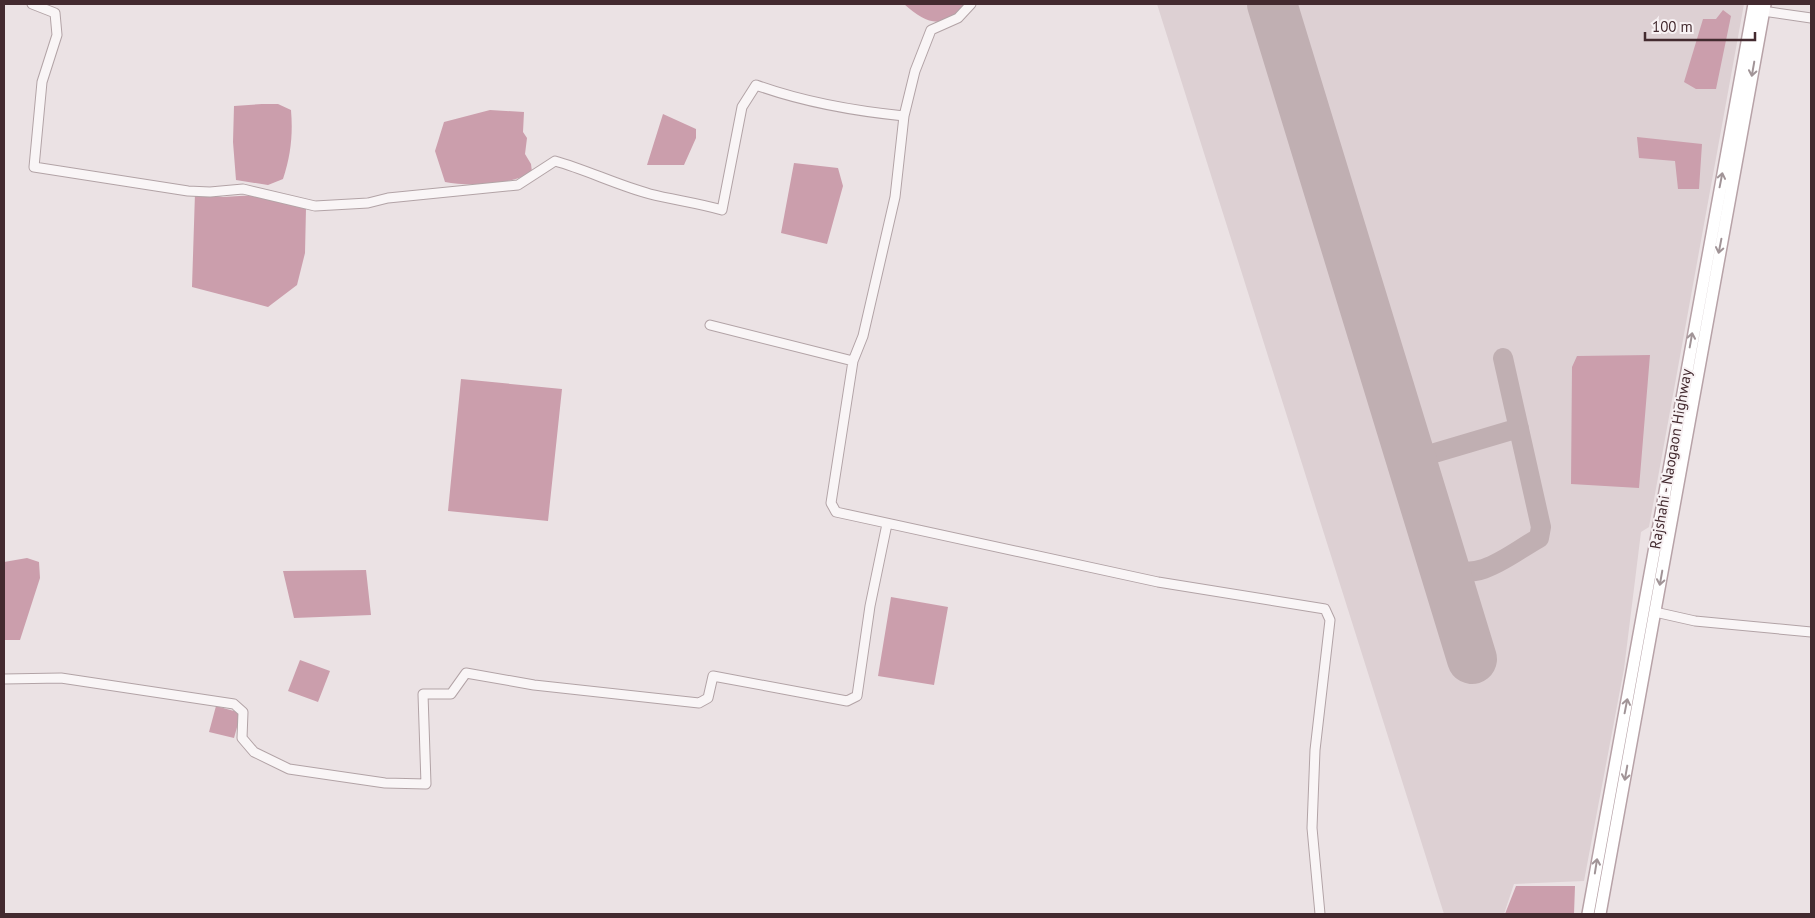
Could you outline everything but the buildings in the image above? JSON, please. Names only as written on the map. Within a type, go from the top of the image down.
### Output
[{"type":"main road","name":"Rajshahi - Naogaon Highway","points":[[1600,914],[1645,636],[1754,4]]},
{"type":"main road","name":"Rajshahi - Naogaon Highway","points":[[1588,914],[1645,636],[1655,612],[1764,7]]},
{"type":"street","points":[[32,4],[55,13],[57,34],[42,82],[34,167],[188,191],[210,192],[243,189],[315,206],[368,203],[388,198],[518,184],[555,161],[580,168],[651,194],[722,210],[742,107],[756,85],[774,92],[866,112],[904,116]]},
{"type":"street","points":[[971,4],[958,18],[931,30],[915,71],[904,116],[895,197],[867,318],[853,361],[831,503],[836,512],[887,524],[1158,582],[1326,609],[1330,620],[1315,750],[1312,828],[1320,914]]},
{"type":"street","points":[[1764,7],[1811,18]]},
{"type":"street","points":[[710,325],[853,361]]},
{"type":"street","points":[[4,680],[61,678],[234,704],[243,712],[242,738],[254,752],[289,769],[385,783],[426,784],[423,694],[451,694],[466,673],[534,685],[699,703],[708,698],[713,676],[847,701],[857,696],[870,606],[887,524]]},
{"type":"street","points":[[1655,612],[1695,621],[1811,632]]},
{"type":"shaded area","points":[[904,4],[966,4],[950,18],[935,22],[921,17]]},
{"type":"shaded area","points":[[1157,4],[1744,4],[1649,527],[1641,532],[1624,669],[1584,881],[1514,884],[1504,914],[1444,914]]},
{"type":"shaded area","points":[[1723,10],[1731,16],[1716,89],[1696,89],[1684,82],[1703,19],[1716,19]]},
{"type":"shaded area","points":[[278,104],[291,110],[291,144],[286,170],[283,179],[268,185],[236,180],[233,142],[234,106]]},
{"type":"shaded area","points":[[490,110],[524,112],[523,132],[527,138],[525,154],[531,164],[532,172],[513,180],[490,184],[455,184],[445,182],[435,151],[444,122]]},
{"type":"shaded area","points":[[663,114],[696,129],[696,138],[684,165],[647,165]]},
{"type":"shaded area","points":[[1637,137],[1702,144],[1699,189],[1678,189],[1675,161],[1639,158]]},
{"type":"shaded area","points":[[794,163],[838,168],[843,186],[827,244],[781,233]]},
{"type":"shaded area","points":[[195,193],[223,197],[258,195],[306,208],[305,253],[297,285],[268,307],[192,287]]},
{"type":"shaded area","points":[[1650,355],[1639,488],[1571,484],[1572,367],[1577,356]]},
{"type":"shaded area","points":[[461,379],[562,389],[548,521],[448,511]]},
{"type":"shaded area","points":[[27,558],[39,562],[40,578],[20,640],[4,640],[4,562]]},
{"type":"shaded area","points":[[366,570],[371,615],[294,618],[283,571]]},
{"type":"shaded area","points":[[891,597],[948,607],[934,685],[878,676]]},
{"type":"shaded area","points":[[300,660],[330,671],[318,702],[288,691]]},
{"type":"shaded area","points":[[216,706],[241,713],[234,738],[209,732]]},
{"type":"shaded area","points":[[1516,886],[1575,886],[1574,914],[1505,914]]},
{"type":"taxiway","points":[[1444,568],[1470,572],[1482,569],[1505,559],[1539,538],[1541,527],[1503,358]]},
{"type":"taxiway","points":[[1411,460],[1519,428]]},
{"type":"runway","points":[[1272,4],[1472,659]]}]
